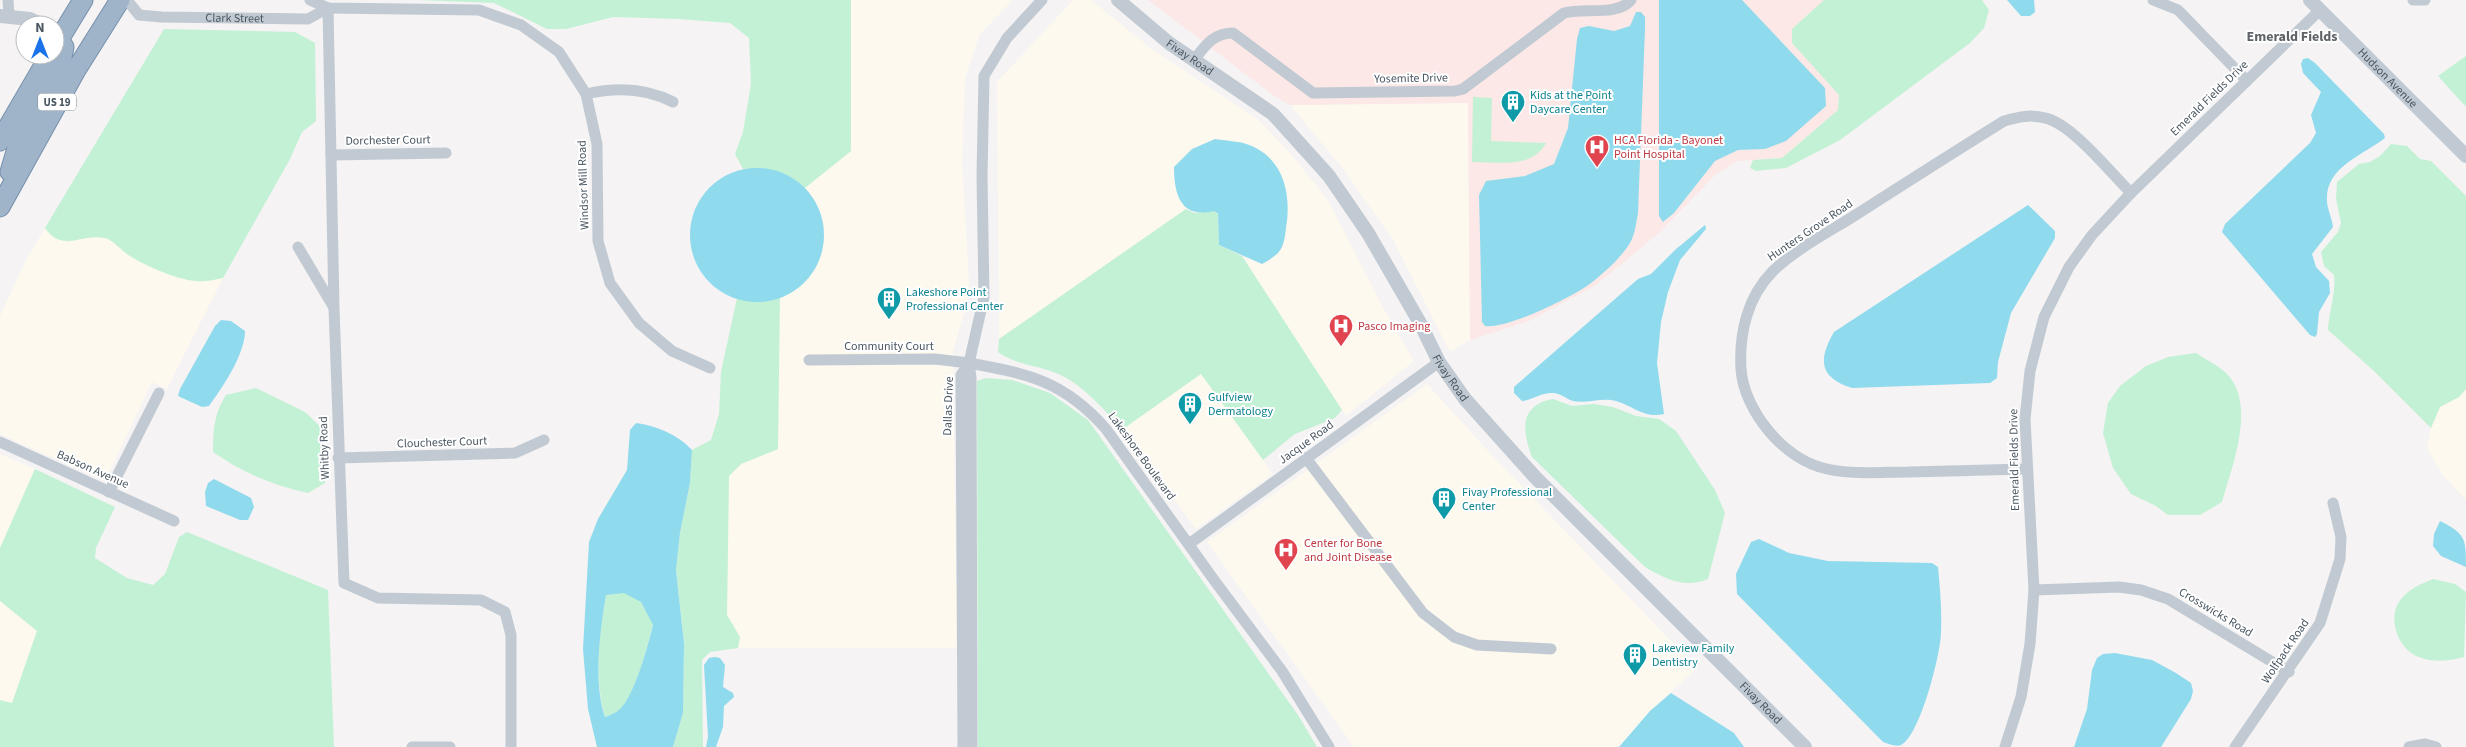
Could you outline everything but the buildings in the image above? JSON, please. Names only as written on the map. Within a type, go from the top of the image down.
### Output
[{"type":"highway","name":"US 19","points":[[65,28],[83,0]]},
{"type":"highway","name":"US 19","points":[[0,207],[76,70],[120,0]]},
{"type":"highway","name":"US 19","points":[[0,141],[43,65]]},
{"type":"highway","points":[[0,207],[18,145],[61,65]]},
{"type":"street","points":[[4,16],[8,0]]},
{"type":"street","name":"Clark Street","points":[[128,0],[139,15],[161,17],[308,19],[328,8]]},
{"type":"street","points":[[310,0],[328,8]]},
{"type":"street","points":[[969,363],[984,297],[982,176],[984,76],[1007,38],[1042,0]]},
{"type":"street","name":"Fivay Road","points":[[1118,0],[1168,43],[1273,114],[1329,176],[1374,242],[1420,323],[1439,362],[1465,399],[1535,477],[1805,747]]},
{"type":"street","name":"Yosemite Drive","points":[[1194,60],[1211,39],[1218,35],[1232,33],[1313,92],[1455,91],[1464,89],[1564,13],[1573,10],[1613,9],[1622,7],[1631,0]]},
{"type":"street","points":[[2153,0],[2178,10],[2247,81]]},
{"type":"street","points":[[2413,0],[2426,0]]},
{"type":"street","name":"Emerald Fields Drive","points":[[2005,747],[2021,696],[2030,644],[2034,590],[2026,469],[2025,419],[2030,371],[2044,317],[2069,267],[2086,243],[2131,193],[2247,81],[2315,5]]},
{"type":"street","name":"Hudson Avenue","points":[[2315,5],[2466,156]]},
{"type":"street","name":"Windsor Mill Road","points":[[328,8],[478,10],[521,24],[559,52],[586,94],[597,144],[598,241],[610,283],[645,329],[672,351],[710,368]]},
{"type":"street","name":"Whitby Road","points":[[328,8],[338,458],[344,583],[378,598],[481,600],[505,612],[511,635],[511,747]]},
{"type":"street","points":[[586,94],[604,89],[648,91],[673,102]]},
{"type":"street","name":"Hunters Grove Road","points":[[2026,469],[1853,473],[1824,468],[1791,452],[1765,427],[1749,403],[1742,376],[1740,347],[1745,319],[1757,293],[1773,272],[1807,246],[2004,121],[2025,116],[2047,118],[2067,127],[2131,193]]},
{"type":"street","name":"Dorchester Court","points":[[330,155],[446,153]]},
{"type":"street","points":[[298,247],[334,308]]},
{"type":"street","name":"Community Court","points":[[809,360],[935,359],[969,363]]},
{"type":"street","name":"Jacque Road","points":[[1189,544],[1439,362]]},
{"type":"street","name":"Lakeshore Boulevard","points":[[969,363],[1040,378],[1065,392],[1091,411],[1282,671],[1329,747]]},
{"type":"street","name":"Dallas Drive","points":[[963,747],[961,375],[969,363]]},
{"type":"street","name":"Dallas Drive","points":[[969,363],[971,388],[972,747]]},
{"type":"street","points":[[109,492],[159,393]]},
{"type":"street","name":"Clouchester Court","points":[[338,458],[515,454],[544,440]]},
{"type":"street","name":"Babson Avenue","points":[[0,442],[174,521]]},
{"type":"street","points":[[1306,458],[1423,613],[1454,637],[1477,645],[1551,649]]},
{"type":"street","name":"Wolfpack Road","points":[[2236,747],[2289,672],[2320,623],[2340,559],[2341,537],[2333,503]]},
{"type":"street","name":"Crosswicks Road","points":[[2034,590],[2120,587],[2141,590],[2168,599],[2289,672]]},
{"type":"street","points":[[2409,747],[2425,744],[2436,747]]},
{"type":"street","points":[[412,747],[450,747]]},
{"type":"shaded area","points":[[851,0],[1013,0],[980,34],[965,78],[962,162],[969,282],[968,301],[953,351],[957,648],[738,648],[740,637],[727,615],[729,476],[741,464],[778,448],[779,298],[801,285],[814,269],[824,227],[818,206],[805,188],[851,151]]},
{"type":"shaded area","points":[[1073,0],[1091,0],[1153,50],[1256,118],[1291,154],[1328,200],[1379,300],[1414,361],[1346,416],[1242,256],[1249,259],[1175,189],[1186,209],[999,339],[997,82]]},
{"type":"shaded area","name":"HCA Florida - Bayonet Point Hospital","points":[[1148,0],[1824,0],[1792,29],[1792,43],[1839,95],[1838,110],[1782,158],[1737,161],[1716,174],[1659,233],[1596,285],[1529,321],[1470,340],[1468,103],[1290,105],[1273,95]]},
{"type":"shaded area","points":[[1468,103],[1470,340],[1450,352],[1393,240],[1344,170],[1290,105]]},
{"type":"shaded area","points":[[45,228],[52,237],[69,242],[89,236],[108,239],[129,255],[202,282],[223,278],[167,389],[152,382],[105,481],[0,434],[0,316],[26,260]]},
{"type":"shaded area","points":[[1201,374],[1273,474],[1196,529],[1123,429]]},
{"type":"shaded area","points":[[1427,384],[1491,454],[1697,668],[1650,711],[1619,747],[1354,747],[1207,542]]},
{"type":"shaded area","points":[[2466,389],[2466,500],[2442,474],[2427,448],[2431,428],[2440,407],[2459,397]]},
{"type":"shaded area","points":[[0,454],[35,469],[0,548]]},
{"type":"shaded area","points":[[0,601],[37,631],[12,704],[0,700]]},
{"type":"green space","points":[[419,0],[851,0],[851,151],[805,188],[783,174],[761,169],[743,169],[735,154],[743,132],[751,84],[749,38],[730,23],[613,17],[566,29],[547,29],[494,3]]},
{"type":"green space","points":[[1824,0],[1982,0],[1989,10],[1984,28],[1970,43],[1840,140],[1786,168],[1756,171],[1750,168],[1753,160],[1782,158],[1838,110],[1839,95],[1792,43],[1792,29]]},
{"type":"green space","points":[[164,29],[295,32],[315,43],[316,121],[302,132],[290,159],[223,278],[195,281],[175,276],[134,259],[108,239],[97,237],[65,241],[58,239],[45,228]]},
{"type":"green space","points":[[2466,56],[2466,107],[2438,76]]},
{"type":"green space","points":[[1473,97],[1492,98],[1491,141],[1546,143],[1540,151],[1524,160],[1504,163],[1472,162]]},
{"type":"green space","points":[[2391,144],[2407,146],[2420,159],[2431,161],[2466,196],[2466,389],[2459,397],[2440,407],[2431,428],[2374,371],[2328,330],[2334,289],[2334,275],[2324,266],[2321,252],[2338,232],[2341,223],[2336,199],[2337,182],[2359,164],[2370,162],[2380,156]]},
{"type":"green space","points":[[1186,209],[1194,213],[1214,211],[1218,215],[1219,245],[1242,256],[1342,410],[1335,418],[1295,434],[1263,460],[1201,374],[1123,429],[1092,398],[1066,377],[1049,370],[1012,360],[998,352],[999,339]]},
{"type":"green space","points":[[780,297],[778,449],[741,464],[729,476],[727,615],[740,637],[738,648],[710,652],[702,660],[703,747],[673,747],[683,713],[684,644],[676,570],[680,533],[690,483],[692,450],[711,440],[719,414],[721,372],[737,298],[759,302]]},
{"type":"green space","points":[[2196,353],[2225,372],[2235,385],[2240,400],[2240,435],[2222,502],[2200,515],[2168,515],[2156,506],[2131,494],[2113,468],[2103,433],[2108,403],[2120,386],[2146,366],[2168,357]]},
{"type":"green space","points":[[986,378],[1012,380],[1050,393],[1088,420],[1298,715],[1317,747],[978,747],[977,381]]},
{"type":"green space","points":[[256,388],[305,412],[324,430],[325,483],[308,493],[295,490],[247,472],[213,452],[215,422],[226,395]]},
{"type":"green space","points":[[1553,399],[1572,406],[1594,404],[1613,407],[1636,416],[1659,419],[1676,431],[1715,490],[1725,513],[1708,579],[1700,582],[1684,583],[1668,579],[1645,567],[1532,457],[1526,438],[1526,420],[1534,407],[1542,402]]},
{"type":"green space","points":[[35,469],[115,507],[96,548],[95,558],[127,578],[153,585],[165,574],[179,537],[187,532],[328,590],[334,747],[0,747],[0,700],[12,703],[37,631],[0,601],[0,548]]},
{"type":"green space","points":[[2433,579],[2455,584],[2466,592],[2464,657],[2442,661],[2419,657],[2405,648],[2396,632],[2395,615],[2401,599],[2412,589]]},
{"type":"green space","points":[[624,592],[641,602],[653,624],[631,694],[620,710],[605,717],[599,672],[603,610],[606,595]]},
{"type":"water","points":[[1659,0],[1742,0],[1825,88],[1826,106],[1786,141],[1765,149],[1738,150],[1715,161],[1674,213],[1663,222],[1659,216]]},
{"type":"water","points":[[2007,0],[2034,0],[2035,12],[2030,16],[2021,16]]},
{"type":"water","points":[[1636,12],[1641,12],[1645,17],[1645,29],[1638,213],[1632,240],[1610,266],[1593,282],[1578,292],[1522,318],[1495,326],[1485,326],[1482,322],[1479,195],[1486,181],[1525,176],[1554,164],[1568,128],[1577,39],[1580,28],[1589,26],[1614,31],[1630,26]]},
{"type":"water","points":[[2308,58],[2384,134],[2385,138],[2338,171],[2328,189],[2327,204],[2333,227],[2312,254],[2316,267],[2329,281],[2330,293],[2319,312],[2317,334],[2315,337],[2310,335],[2222,232],[2225,224],[2310,143],[2316,133],[2311,115],[2321,92],[2303,73],[2301,64],[2303,59]]},
{"type":"water","points":[[1215,139],[1241,143],[1256,148],[1274,163],[1280,172],[1287,194],[1288,205],[1284,241],[1278,253],[1262,264],[1219,245],[1218,214],[1214,211],[1203,213],[1187,208],[1178,195],[1174,167],[1192,149]]},
{"type":"water","points":[[757,168],[782,173],[804,188],[819,210],[824,235],[819,260],[804,282],[782,297],[757,302],[732,297],[710,282],[695,260],[690,235],[695,210],[710,188],[732,173]]},
{"type":"water","points":[[2028,205],[2055,231],[2055,238],[2011,313],[1998,362],[1997,378],[1990,383],[1852,388],[1833,379],[1828,373],[1824,359],[1825,351],[1834,332]]},
{"type":"water","points":[[1705,225],[1706,229],[1680,260],[1668,292],[1661,322],[1657,363],[1664,414],[1651,415],[1611,400],[1573,401],[1555,393],[1548,393],[1522,401],[1514,393],[1514,387],[1638,279],[1651,274],[1675,250]]},
{"type":"water","points":[[221,320],[231,321],[245,331],[244,340],[227,380],[209,406],[202,407],[178,396],[180,389],[215,326]]},
{"type":"water","points":[[636,423],[652,426],[680,439],[692,450],[690,483],[680,533],[676,570],[684,644],[683,713],[673,747],[597,747],[588,709],[583,649],[589,542],[598,519],[627,470],[630,430]],"holes":[[[624,593],[641,602],[653,625],[644,657],[636,682],[626,702],[613,714],[605,717],[601,703],[598,673],[606,595]]]},
{"type":"water","points":[[214,479],[251,498],[254,507],[248,520],[240,520],[206,506],[205,492],[208,483]]},
{"type":"water","points":[[2440,521],[2455,530],[2463,538],[2466,550],[2466,567],[2441,556],[2433,546],[2434,534]]},
{"type":"water","points":[[1759,539],[1789,553],[1828,561],[1932,563],[1938,567],[1941,599],[1940,643],[1922,711],[1908,738],[1901,745],[1883,742],[1737,594],[1736,574],[1751,542]]},
{"type":"water","points":[[2115,653],[2152,660],[2191,683],[2193,691],[2191,699],[2161,747],[2074,747],[2087,709],[2092,670],[2097,658],[2103,654]]},
{"type":"water","points":[[709,658],[720,658],[725,665],[723,687],[733,693],[734,697],[724,706],[723,727],[716,747],[706,747],[708,737],[704,665]]},
{"type":"water","points":[[1671,693],[1734,733],[1744,747],[1619,747],[1650,711]]},
{"type":"place","name":"Kids at the Point Daycare Center","points":[[1513,123]]},
{"type":"place","name":"HCA Florida - Bayonet Point Hospital","points":[[1597,168]]},
{"type":"place","name":"Lakeshore Point Professional Center","points":[[889,320]]},
{"type":"place","name":"Pasco Imaging","points":[[1341,347]]},
{"type":"place","name":"Gulfview Dermatology","points":[[1190,425]]},
{"type":"place","name":"Fivay Professional Center","points":[[1444,520]]},
{"type":"place","name":"Center for Bone and Joint Disease","points":[[1286,571]]},
{"type":"place","name":"Lakeview Family Dentistry","points":[[1635,676]]},
{"type":"district","name":"Emerald Fields","points":[[2292,36]]}]
